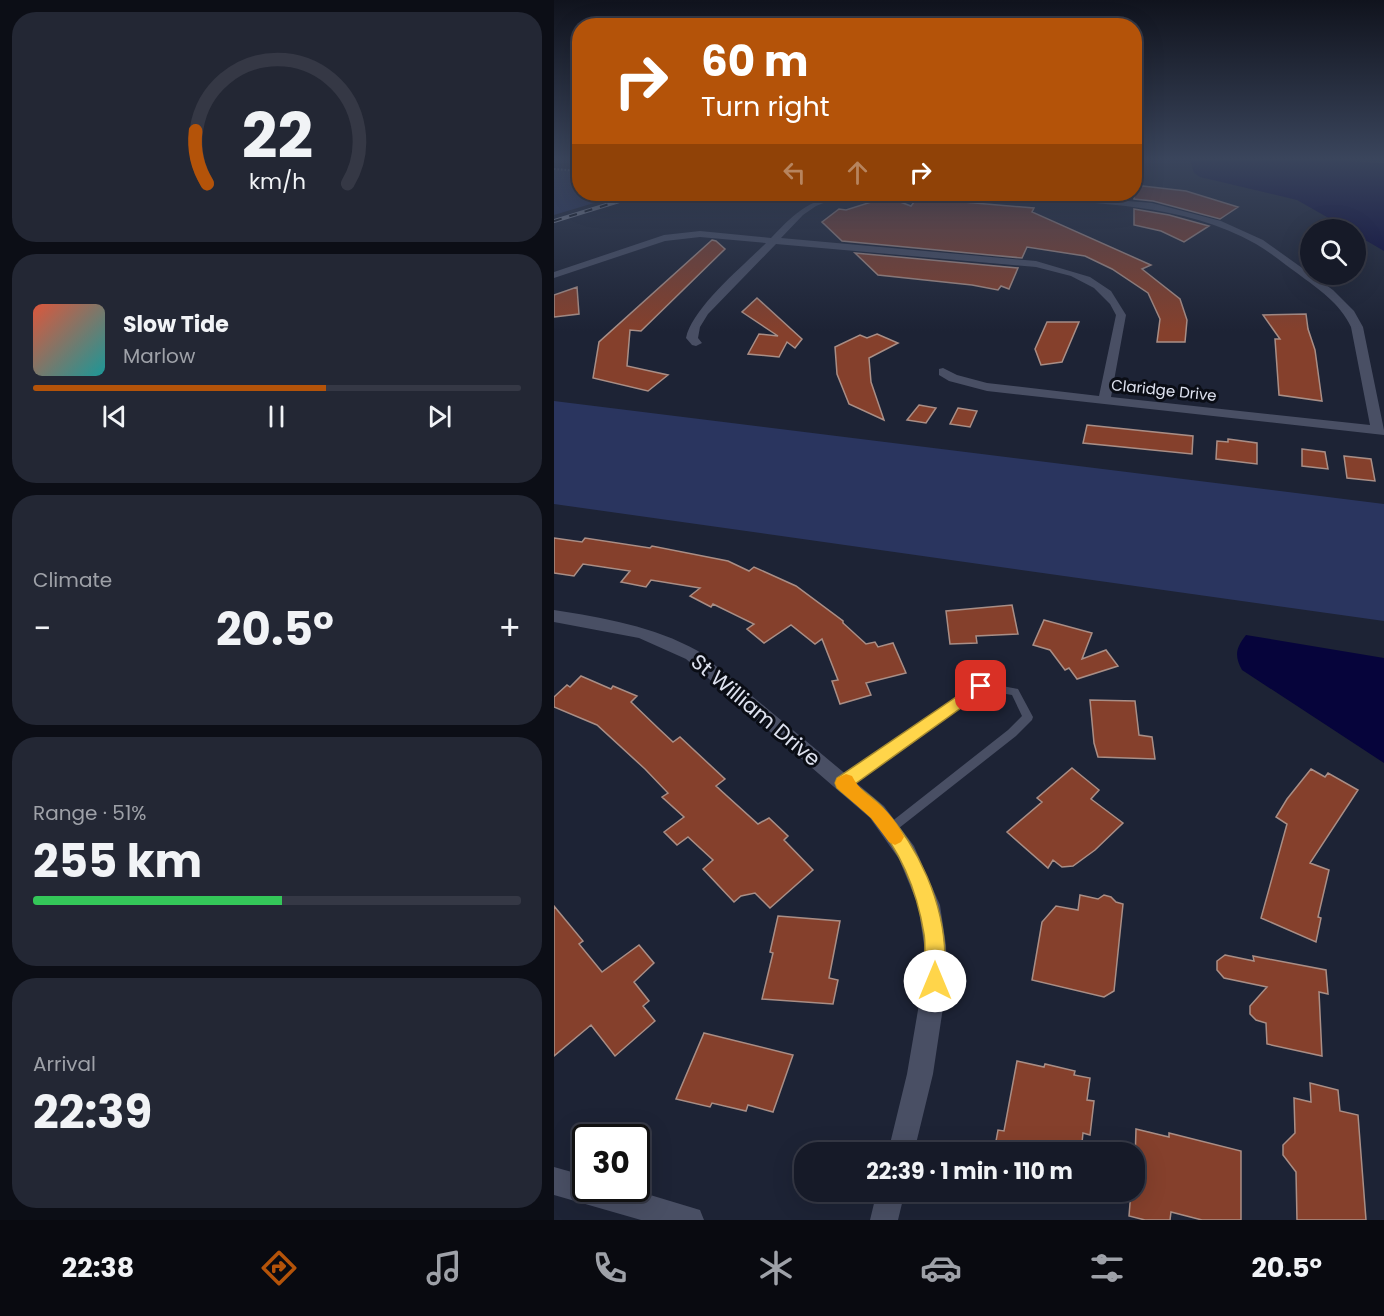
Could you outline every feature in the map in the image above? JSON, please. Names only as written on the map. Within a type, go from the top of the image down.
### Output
[{"type":"street","points":[[696,344],[692,338],[694,327],[704,312],[797,217]]},
{"type":"street","points":[[1194,217],[1218,223],[1260,242],[1329,292],[1349,311],[1357,327],[1381,431]]},
{"type":"street","points":[[554,275],[671,237],[712,234],[1036,264],[1059,269],[1094,282],[1117,301],[1121,315],[1104,400]]},
{"type":"street","name":"Claridge Drive","points":[[943,372],[953,378],[987,387],[1381,431]]},
{"type":"street","name":"St William Drive","points":[[554,616],[648,634],[692,655],[877,812],[907,853],[929,905],[935,945],[935,981],[920,1074],[903,1142]]},
{"type":"street","points":[[554,1181],[690,1220]]},
{"type":"street","points":[[884,1220],[888,1202]]},
{"type":"lane","points":[[843,783],[981,686],[1015,692],[1028,717],[1012,733],[890,830]]},
{"type":"shaded area","points":[[1327,217],[1384,217],[1384,251],[1366,240],[1366,219],[1330,219]]},
{"type":"shaded area","points":[[554,401],[1384,504],[1384,621],[554,504]]},
{"type":"shaded area","points":[[1246,635],[1384,658],[1384,763],[1242,670],[1237,652]]},
{"type":"building","points":[[829,217],[1043,217],[1151,265],[1142,269],[1180,299],[1187,320],[1185,342],[1157,342],[1160,319],[1148,293],[1112,269],[1085,256],[1027,247],[1022,258],[842,241],[822,222]]},
{"type":"building","points":[[1134,217],[1176,217],[1209,226],[1184,242],[1161,231],[1134,225]]},
{"type":"building","points":[[712,240],[725,249],[641,331],[630,330],[627,366],[668,375],[648,391],[593,378],[599,342]]},
{"type":"building","points":[[855,253],[1018,268],[1009,289],[1001,286],[998,290],[878,275]]},
{"type":"building","points":[[577,287],[579,314],[554,317],[554,295]]},
{"type":"building","points":[[757,298],[802,339],[795,348],[787,342],[779,357],[748,354],[759,334],[778,336],[742,312]]},
{"type":"building","points":[[1306,314],[1315,350],[1322,401],[1279,395],[1275,339],[1280,339],[1263,315]]},
{"type":"building","points":[[1047,322],[1079,322],[1062,362],[1041,365],[1035,349]]},
{"type":"building","points":[[877,334],[898,343],[869,358],[871,382],[884,420],[849,404],[837,374],[835,347],[860,335],[867,338]]},
{"type":"building","points":[[919,405],[936,408],[926,423],[907,420]]},
{"type":"building","points":[[958,408],[977,411],[970,427],[950,424]]},
{"type":"building","points":[[1087,425],[1193,436],[1192,454],[1083,443]]},
{"type":"building","points":[[1228,439],[1257,443],[1257,464],[1216,459],[1217,441],[1228,442]]},
{"type":"building","points":[[1302,449],[1325,452],[1328,469],[1302,466]]},
{"type":"building","points":[[1344,456],[1371,459],[1375,481],[1347,478]]},
{"type":"building","points":[[554,538],[582,542],[585,538],[650,548],[652,546],[728,561],[749,571],[754,567],[796,586],[843,621],[866,644],[875,642],[878,647],[893,643],[906,673],[866,683],[871,695],[840,704],[832,681],[838,680],[822,639],[815,644],[791,625],[764,643],[747,629],[754,624],[713,604],[711,607],[690,596],[700,588],[651,580],[646,587],[621,582],[630,571],[583,564],[574,576],[554,573]]},
{"type":"building","points":[[1012,605],[1018,634],[976,636],[977,643],[950,644],[946,611]]},
{"type":"building","points":[[1044,620],[1092,633],[1082,659],[1106,650],[1118,666],[1077,679],[1069,668],[1065,670],[1050,650],[1033,645]]},
{"type":"building","points":[[581,676],[611,689],[613,686],[637,696],[631,702],[673,742],[680,737],[725,779],[716,786],[758,824],[769,818],[788,836],[784,840],[813,870],[770,908],[755,893],[741,896],[734,902],[703,869],[713,860],[688,837],[677,845],[664,832],[684,817],[662,797],[668,793],[597,725],[554,707],[554,697],[567,685],[570,687]]},
{"type":"building","points":[[1090,700],[1135,701],[1139,735],[1152,737],[1155,759],[1098,757],[1094,743]]},
{"type":"building","points":[[1072,768],[1099,790],[1091,799],[1123,823],[1095,850],[1073,866],[1062,867],[1053,860],[1048,868],[1007,832],[1042,802],[1037,798]]},
{"type":"building","points":[[1311,769],[1325,777],[1328,773],[1358,790],[1310,863],[1329,870],[1318,917],[1321,918],[1316,942],[1261,918],[1287,824],[1276,817]]},
{"type":"building","points":[[1080,895],[1098,899],[1104,895],[1123,904],[1114,991],[1104,997],[1032,980],[1042,922],[1056,906],[1078,910]]},
{"type":"building","points":[[554,906],[583,941],[579,944],[602,972],[639,945],[654,963],[634,982],[649,1001],[643,1006],[655,1021],[615,1056],[591,1025],[554,1056]]},
{"type":"building","points":[[778,916],[840,921],[829,978],[838,980],[833,1004],[762,999],[773,953],[770,952]]},
{"type":"building","points":[[1225,955],[1254,961],[1253,956],[1326,970],[1328,994],[1319,992],[1322,1056],[1267,1044],[1266,1023],[1256,1020],[1250,1014],[1250,1006],[1267,987],[1224,978],[1217,970],[1217,961]]},
{"type":"building","points":[[704,1033],[793,1055],[773,1112],[748,1105],[746,1111],[712,1103],[710,1107],[676,1099]]},
{"type":"building","points":[[1017,1061],[1044,1067],[1045,1064],[1075,1071],[1074,1075],[1090,1078],[1087,1100],[1094,1101],[1090,1135],[1083,1133],[1082,1142],[996,1142],[998,1130],[1004,1131]]},
{"type":"building","points":[[1310,1083],[1338,1090],[1340,1111],[1358,1115],[1366,1220],[1297,1220],[1296,1172],[1283,1155],[1283,1145],[1295,1133],[1294,1098],[1311,1102]]},
{"type":"building","points":[[1136,1129],[1169,1137],[1169,1133],[1241,1151],[1241,1220],[1202,1220],[1171,1212],[1170,1220],[1145,1220],[1129,1216],[1130,1202],[1145,1202],[1145,1142],[1136,1142]]},
{"type":"railway","points":[[554,221],[567,217]]},
{"type":"slow traffic","points":[[846,781],[843,783],[877,812],[895,837]]},
{"type":"route","points":[[935,981],[935,945],[929,905],[907,853],[877,812],[843,783],[981,686]]}]
